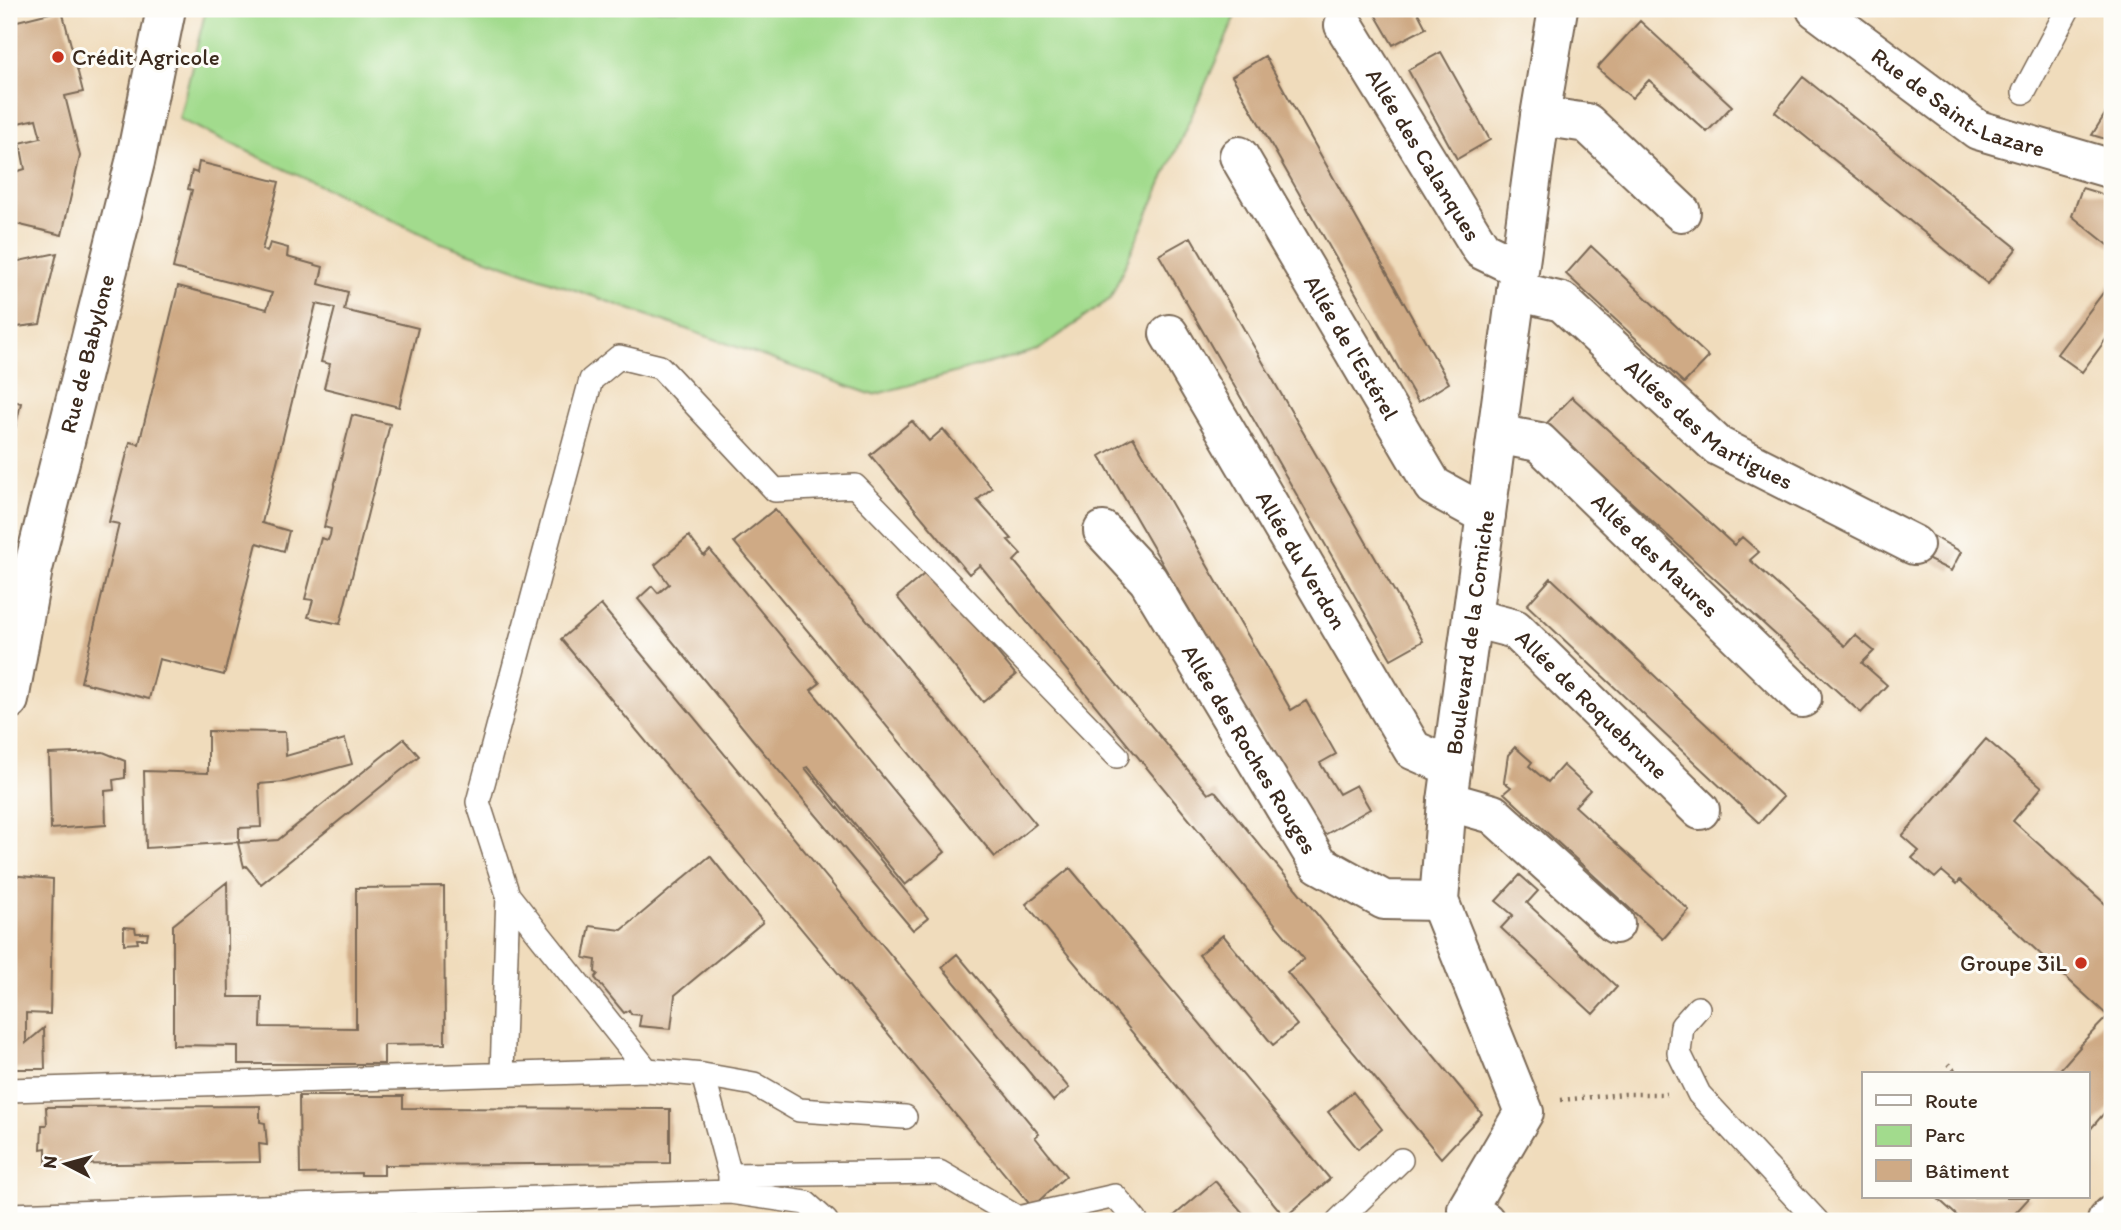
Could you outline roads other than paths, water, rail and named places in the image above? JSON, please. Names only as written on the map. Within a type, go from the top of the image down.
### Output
[{"type":"street","name":"Rue de Babylone","points":[[9,700],[33,569],[135,162],[166,9]]},
{"type":"street","name":"Boulevard de la Corniche","points":[[1471,1217],[1524,1112],[1439,901],[1450,784],[1472,618],[1540,116],[1558,9]]},
{"type":"street","name":"Rue de Saint-Lazare","points":[[1816,9],[1978,130],[2112,169]]},
{"type":"street","name":"Allée des Calanques","points":[[1344,25],[1482,250],[1518,280]]},
{"type":"street","points":[[1540,116],[1587,123],[1681,212]]},
{"type":"street","name":"Allée de l'Estérel","points":[[1240,156],[1433,486],[1486,515]]},
{"type":"street","name":"Allées des Martigues","points":[[1518,280],[1562,302],[1718,446],[1914,545]]},
{"type":"street","name":"Allée du Verdon","points":[[1169,334],[1413,750],[1450,784],[1493,814],[1615,924]]},
{"type":"street","name":"Allée des Maures","points":[[1497,434],[1539,442],[1802,698]]},
{"type":"street","name":"Allée des Roches Rouges","points":[[1103,531],[1148,580],[1319,864],[1384,900],[1439,901]]},
{"type":"street","name":"Allée de Roquebrune","points":[[1472,618],[1515,629],[1700,810]]},
{"type":"street","points":[[2107,1221],[2112,1215]]},
{"type":"lane","points":[[2024,92],[2068,9]]},
{"type":"lane","points":[[502,1074],[508,895],[478,802],[592,380],[619,357],[660,367],[775,490],[855,486],[1117,756]]},
{"type":"lane","points":[[508,895],[647,1070]]},
{"type":"lane","points":[[1698,1008],[1682,1026],[1679,1053],[1699,1094],[1817,1221]]},
{"type":"lane","points":[[9,1090],[647,1070],[703,1075],[754,1084],[799,1110],[905,1117]]},
{"type":"lane","points":[[703,1075],[730,1184]]},
{"type":"lane","points":[[1338,1221],[1401,1160]]},
{"type":"lane","points":[[9,1215],[730,1184],[939,1172],[1018,1218],[1115,1196],[1136,1221]]},
{"type":"lane","points":[[730,1184],[806,1203],[826,1221]]},
{"type":"place","name":"Crédit Agricole","points":[[58,57]]},
{"type":"place","name":"Groupe 3iL","points":[[2081,963]]}]
